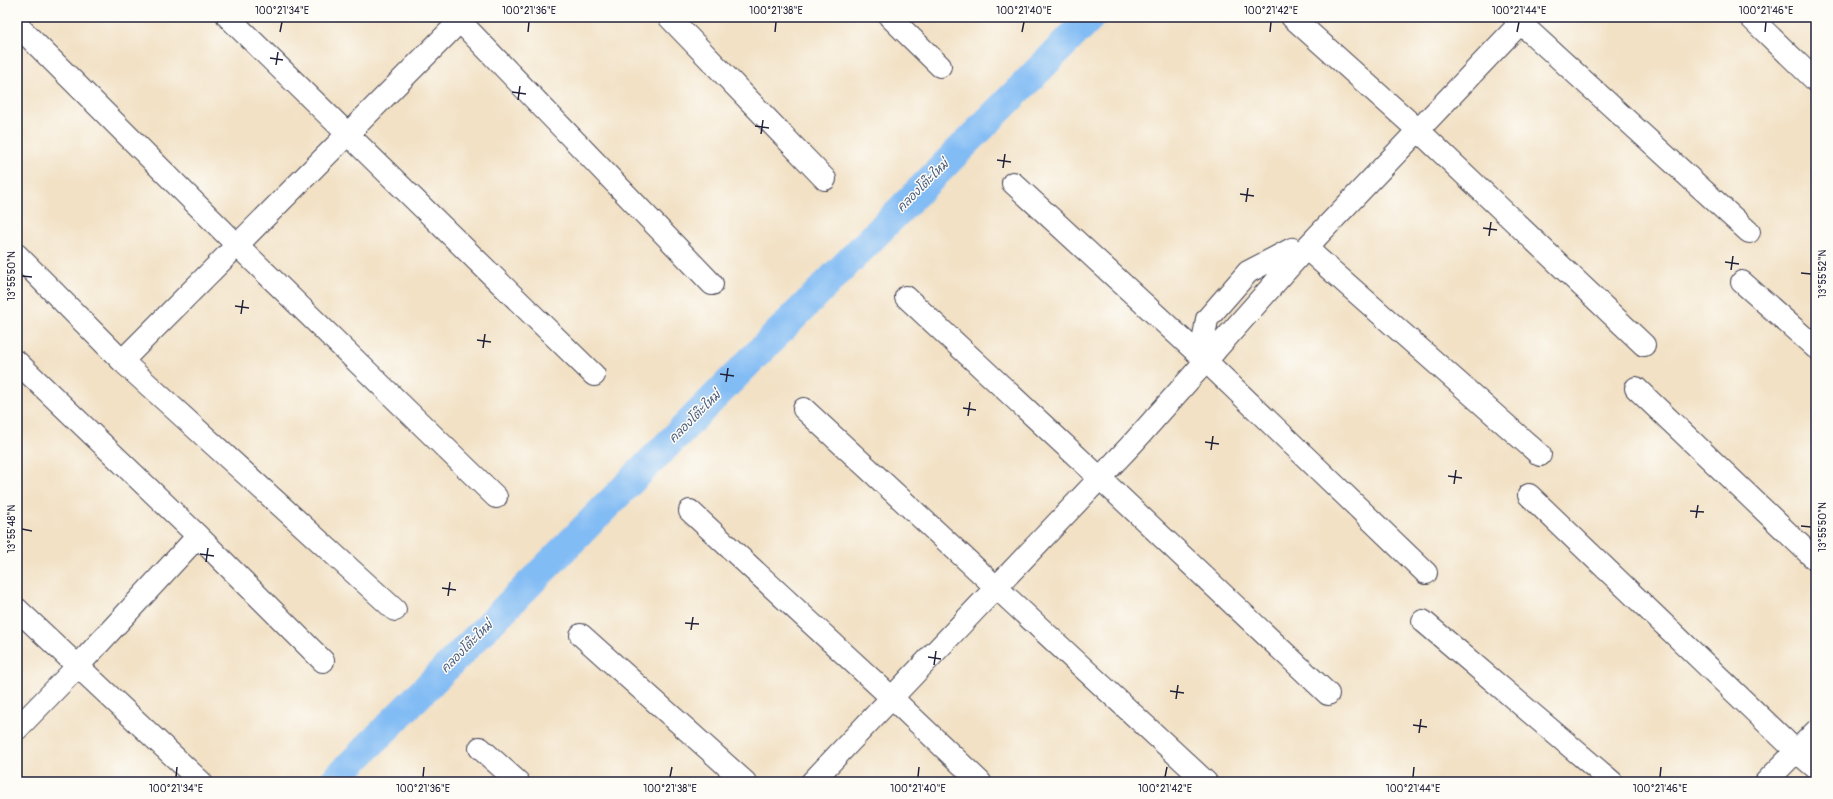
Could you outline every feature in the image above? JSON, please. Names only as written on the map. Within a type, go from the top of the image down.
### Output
[{"type":"street","points":[[228,17],[346,134],[594,374]]},
{"type":"street","points":[[669,17],[825,179]]},
{"type":"street","points":[[890,17],[940,66]]},
{"type":"street","points":[[1292,17],[1418,130],[1644,345]]},
{"type":"street","points":[[1750,17],[1816,81]]},
{"type":"street","points":[[122,360],[237,246],[460,18],[712,284]]},
{"type":"street","points":[[812,782],[1100,478],[1303,251],[1418,130],[1520,19],[1749,232]]},
{"type":"street","points":[[17,25],[237,246],[496,497]]},
{"type":"street","points":[[1013,183],[1210,356],[1426,573]]},
{"type":"street","points":[[1303,251],[1540,455]]},
{"type":"street","points":[[17,255],[122,360],[395,610]]},
{"type":"street","points":[[1742,282],[1816,348]]},
{"type":"street","points":[[906,297],[1328,694]]},
{"type":"street","points":[[17,362],[198,536],[323,662]]},
{"type":"street","points":[[1636,388],[1816,560]]},
{"type":"street","points":[[804,409],[1206,782]]},
{"type":"street","points":[[1529,495],[1796,751],[1816,768]]},
{"type":"street","points":[[690,511],[892,698],[980,782]]},
{"type":"street","points":[[17,729],[77,667],[198,536]]},
{"type":"street","points":[[17,609],[200,782]]},
{"type":"street","points":[[1423,621],[1612,782]]},
{"type":"street","points":[[581,635],[745,782]]},
{"type":"street","points":[[1766,782],[1816,731]]},
{"type":"street","points":[[480,748],[518,782]]},
{"type":"waterway","name":"คลองโต๊ะใหม่","points":[[333,782],[1091,17]]}]
